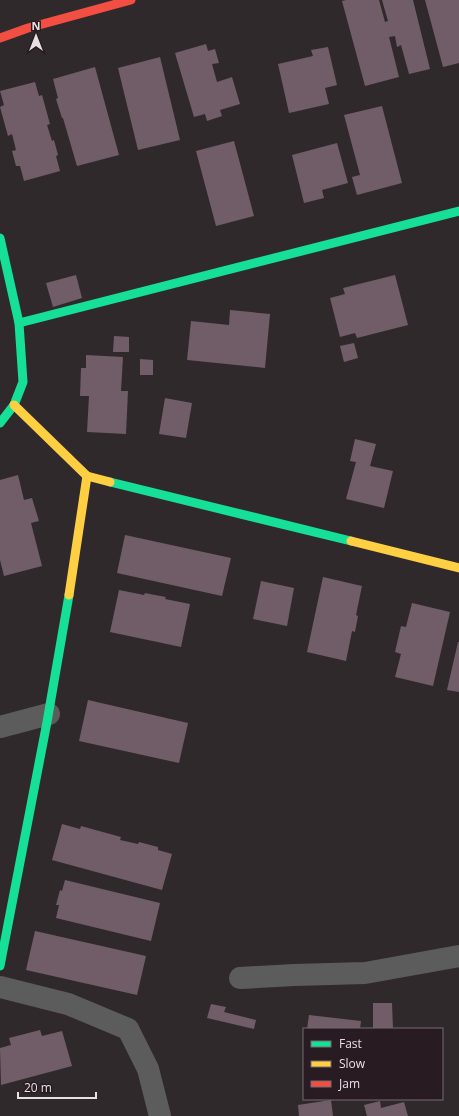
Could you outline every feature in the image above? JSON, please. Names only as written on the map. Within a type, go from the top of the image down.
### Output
[{"type":"street","points":[[0,38],[28,28],[131,0]]},
{"type":"street","points":[[18,323],[459,211]]},
{"type":"street","points":[[0,238],[18,323],[23,382],[14,405],[0,423]]},
{"type":"street","points":[[14,405],[87,476],[459,568]]},
{"type":"street","points":[[0,966],[49,714],[78,545],[87,476]]},
{"type":"street","points":[[0,727],[49,714]]},
{"type":"street","points":[[240,978],[365,973],[459,956]]},
{"type":"street","points":[[0,987],[68,1004],[128,1029],[148,1069],[160,1116]]},
{"type":"building","points":[[379,0],[385,22],[388,21],[382,0],[413,0],[430,69],[409,74],[401,45],[397,47],[395,36],[389,37],[399,77],[365,86],[342,1]]},
{"type":"building","points":[[425,0],[459,0],[459,63],[443,67]]},
{"type":"building","points":[[206,44],[208,51],[215,49],[219,63],[212,64],[217,82],[232,77],[240,104],[220,110],[222,116],[207,121],[205,114],[194,117],[175,53]]},
{"type":"building","points":[[328,47],[337,85],[325,88],[329,104],[289,113],[278,64],[313,56],[311,50]]},
{"type":"building","points":[[160,57],[180,140],[138,150],[118,68]]},
{"type":"building","points":[[95,67],[119,155],[77,166],[56,99],[58,98],[53,79]]},
{"type":"building","points":[[35,82],[39,96],[42,95],[50,124],[47,125],[52,141],[54,140],[60,171],[24,181],[20,166],[16,166],[12,151],[16,150],[12,134],[8,136],[0,107],[4,105],[0,91]]},
{"type":"building","points":[[382,106],[402,183],[357,195],[352,177],[360,175],[344,115]]},
{"type":"building","points":[[234,141],[254,216],[216,226],[196,151]]},
{"type":"building","points":[[337,143],[348,183],[322,190],[324,198],[304,203],[292,155]]},
{"type":"building","points":[[76,275],[82,298],[53,307],[46,283]]},
{"type":"building","points":[[395,275],[408,325],[357,338],[355,333],[340,337],[330,298],[345,294],[343,288]]},
{"type":"building","points":[[230,310],[270,314],[265,368],[187,360],[191,321],[229,325]]},
{"type":"building","points":[[114,336],[129,337],[129,352],[113,352]]},
{"type":"building","points":[[354,343],[358,358],[344,362],[340,346]]},
{"type":"building","points":[[86,355],[123,357],[121,391],[128,391],[126,434],[87,432],[89,396],[80,396],[81,368],[86,368]]},
{"type":"building","points":[[140,359],[153,360],[153,375],[140,375]]},
{"type":"building","points":[[165,398],[192,403],[186,438],[159,434]]},
{"type":"building","points":[[355,439],[376,444],[370,466],[393,471],[384,508],[346,499],[356,462],[350,461]]},
{"type":"building","points":[[18,475],[24,500],[32,498],[39,521],[31,523],[42,566],[4,576],[0,560],[0,480]]},
{"type":"building","points":[[125,535],[231,558],[222,596],[117,573]]},
{"type":"building","points":[[323,577],[362,586],[356,615],[358,616],[355,632],[352,631],[346,661],[307,652]]},
{"type":"building","points":[[261,581],[294,588],[287,626],[253,619]]},
{"type":"building","points":[[119,590],[144,595],[145,593],[166,597],[165,599],[190,604],[181,647],[110,632]]},
{"type":"building","points":[[412,603],[450,612],[433,686],[395,677],[401,654],[395,652],[401,626],[406,627]]},
{"type":"building","points":[[459,642],[459,692],[447,690]]},
{"type":"building","points":[[88,700],[188,723],[179,763],[79,741]]},
{"type":"building","points":[[62,824],[80,829],[81,826],[121,837],[120,840],[138,844],[139,842],[158,847],[158,850],[172,854],[162,890],[52,860]]},
{"type":"building","points":[[65,880],[160,903],[151,941],[56,918],[59,905],[56,905],[60,890],[62,891]]},
{"type":"building","points":[[35,931],[146,956],[137,995],[26,970]]},
{"type":"building","points":[[373,1003],[392,1003],[393,1028],[373,1028]]},
{"type":"building","points":[[211,1004],[226,1007],[224,1012],[256,1020],[254,1029],[207,1018]]},
{"type":"building","points":[[309,1015],[361,1021],[360,1028],[307,1028]]},
{"type":"building","points":[[40,1030],[42,1036],[62,1031],[72,1066],[1,1085],[0,1048],[11,1045],[9,1038]]},
{"type":"building","points":[[331,1100],[333,1116],[299,1116],[298,1105]]},
{"type":"building","points":[[380,1101],[381,1108],[404,1102],[408,1116],[367,1116],[364,1105]]},
{"type":"traffic: fast","points":[[19,323],[459,211]]},
{"type":"traffic: fast","points":[[0,238],[19,323],[23,382],[14,405],[0,423]]},
{"type":"traffic: fast","points":[[110,482],[351,541]]},
{"type":"traffic: fast","points":[[0,966],[47,722],[69,595]]},
{"type":"traffic: slow","points":[[14,405],[87,476],[110,482]]},
{"type":"traffic: slow","points":[[69,595],[87,476]]},
{"type":"traffic: slow","points":[[351,541],[459,568]]},
{"type":"traffic: jam","points":[[0,38],[28,28],[131,0]]}]
